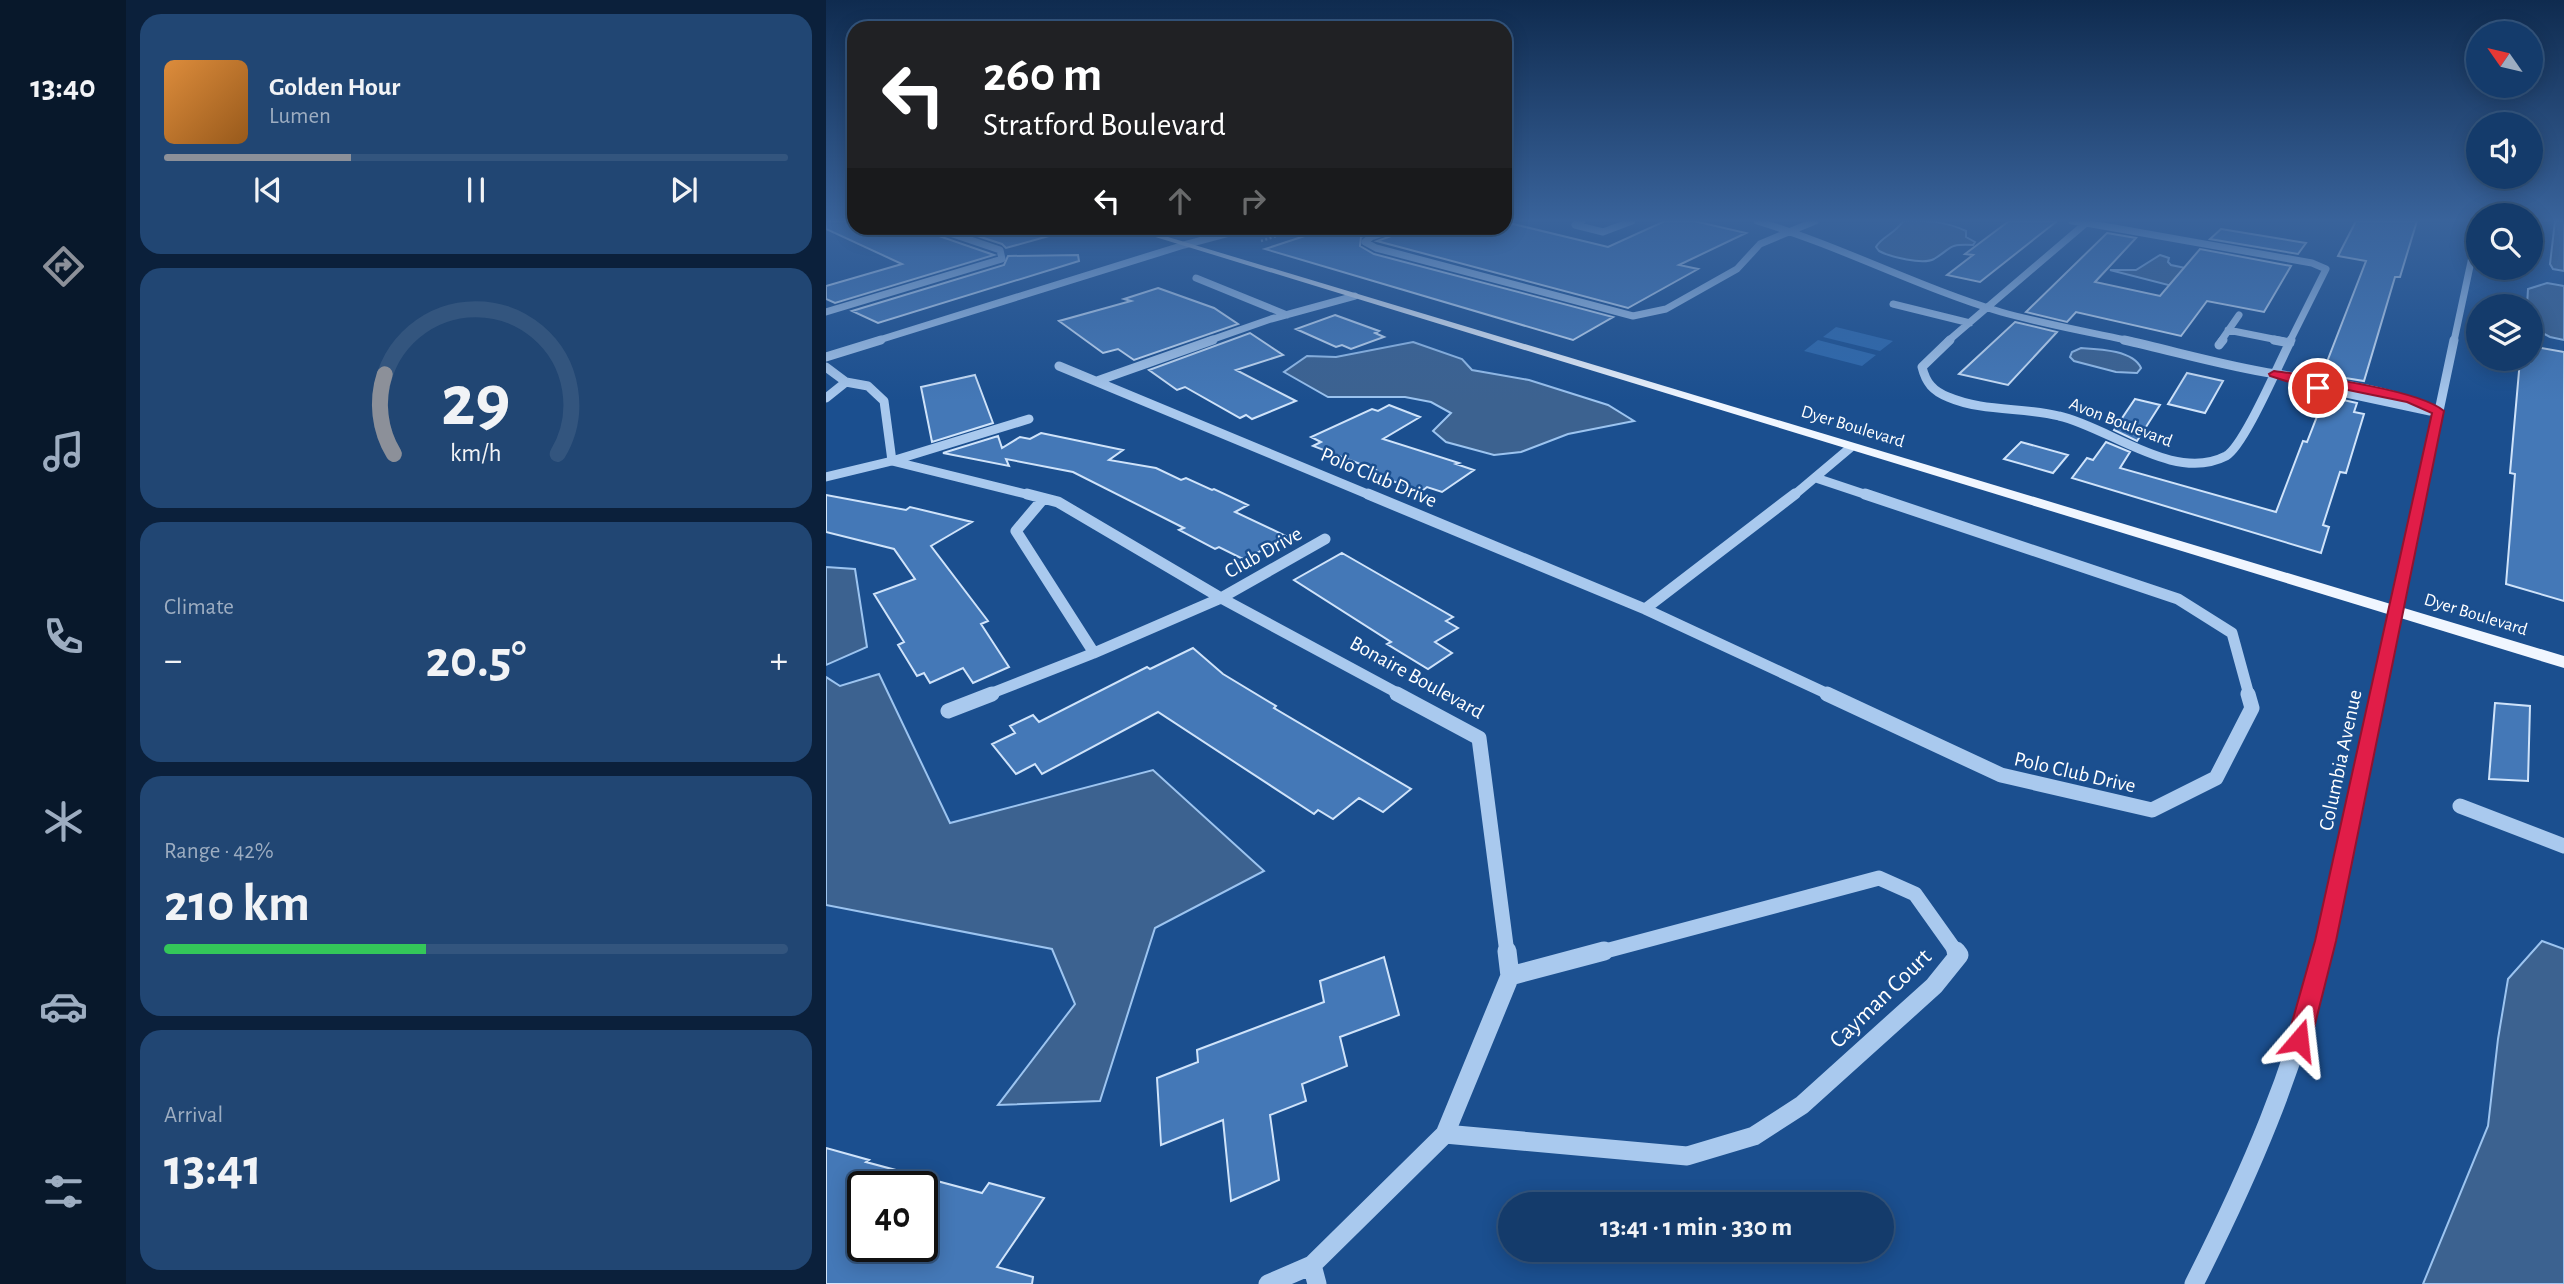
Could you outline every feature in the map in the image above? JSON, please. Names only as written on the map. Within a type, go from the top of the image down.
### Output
[{"type":"main road","name":"Dyer Boulevard","points":[[1304,281],[2564,662]]},
{"type":"street","points":[[826,312],[929,281]]},
{"type":"street","points":[[826,357],[1069,281]]},
{"type":"street","points":[[1203,281],[1287,314]]},
{"type":"street","points":[[1497,281],[1615,313],[1643,316],[1666,309],[1716,281]]},
{"type":"street","points":[[1915,281],[1988,308],[2274,374],[2330,391],[2415,410],[2438,411]]},
{"type":"street","points":[[1893,304],[1970,323],[2019,281]]},
{"type":"street","points":[[2274,374],[2321,281]]},
{"type":"street","name":"Columbia Avenue","points":[[2194,1284],[2242,1191],[2278,1104],[2306,1019],[2467,281]]},
{"type":"street","points":[[1097,381],[1287,314],[1355,296]]},
{"type":"street","points":[[2219,345],[2238,315]]},
{"type":"street","name":"Avon Boulevard","points":[[1970,323],[1924,363],[1922,372],[1925,380],[1939,392],[1965,403],[2064,417],[2102,429],[2136,448],[2159,456],[2199,461],[2228,455],[2237,447],[2274,374]]},
{"type":"street","points":[[2228,330],[2290,343]]},
{"type":"street","name":"Polo Club Drive","points":[[1059,366],[1645,609],[2001,775],[2152,810],[2216,778],[2252,708],[2232,633],[2178,598],[1816,478]]},
{"type":"street","points":[[826,367],[846,382],[868,386],[884,401],[892,461],[1029,419]]},
{"type":"street","points":[[826,398],[846,382]]},
{"type":"street","points":[[1645,609],[1816,478],[1850,448]]},
{"type":"street","name":"Bonaire Boulevard","points":[[828,473],[892,461],[1058,502],[1221,597],[1479,738],[1510,976],[1445,1134],[1315,1274],[1268,1284]]},
{"type":"street","points":[[1043,499],[1016,531],[1094,653]]},
{"type":"street","name":"Club Drive","points":[[948,711],[1094,653],[1221,597],[1325,539]]},
{"type":"street","points":[[2460,806],[2564,846]]},
{"type":"street","name":"Cayman Court","points":[[1445,1134],[1687,1156],[1754,1136],[1802,1105],[1934,986],[1959,955],[1915,894],[1879,878],[1510,976]]},
{"type":"shaded area","points":[[2152,281],[2185,281],[2176,287]]},
{"type":"shaded area","points":[[2547,283],[2564,286],[2564,340],[2543,333],[2543,294],[2528,294],[2528,289]]},
{"type":"shaded area","points":[[1836,327],[1893,341],[1880,351],[1823,337]]},
{"type":"shaded area","points":[[1818,340],[1876,355],[1862,366],[1804,351]]},
{"type":"shaded area","points":[[1413,342],[1462,359],[1472,370],[1529,380],[1608,405],[1634,421],[1568,434],[1521,452],[1494,455],[1446,442],[1433,431],[1451,413],[1431,402],[1405,397],[1328,397],[1284,372],[1307,356],[1336,357]]},
{"type":"shaded area","points":[[2081,348],[2123,354],[2131,357],[2141,368],[2137,373],[2116,372],[2074,361],[2070,357],[2072,352]]},
{"type":"shaded area","points":[[826,567],[855,569],[867,647],[826,665]]},
{"type":"shaded area","points":[[879,674],[950,823],[1153,770],[1264,871],[1155,928],[1100,1101],[998,1105],[1075,1004],[1052,949],[826,905],[826,677],[840,686]]},
{"type":"shaded area","points":[[2542,941],[2564,949],[2564,1284],[2423,1284],[2488,1126],[2508,979]]},
{"type":"building","points":[[844,281],[908,281],[835,303],[826,299],[826,286]]},
{"type":"building","points":[[951,281],[1014,281],[878,323],[852,311]]},
{"type":"building","points":[[1373,281],[1476,281],[1613,317],[1573,340]]},
{"type":"building","points":[[1527,281],[1677,281],[1628,308]]},
{"type":"building","points":[[2058,281],[2096,281],[2160,296],[2173,281],[2282,281],[2264,312],[2207,301],[2181,336],[2076,312],[2067,322],[2026,312]]},
{"type":"building","points":[[2358,281],[2394,281],[2364,381],[2333,376],[2336,369],[2325,367]]},
{"type":"building","points":[[1158,288],[1214,308],[1238,324],[1134,360],[1118,349],[1103,353],[1059,321],[1131,301],[1124,299]]},
{"type":"building","points":[[1335,315],[1379,331],[1375,333],[1384,337],[1351,349],[1342,345],[1336,347],[1296,329]]},
{"type":"building","points":[[2015,322],[2057,332],[2008,385],[1959,374]]},
{"type":"building","points":[[1250,333],[1283,355],[1236,370],[1296,401],[1252,419],[1246,415],[1240,418],[1185,387],[1177,390],[1149,370]]},
{"type":"building","points":[[2543,348],[2564,352],[2564,601],[2506,584],[2515,474],[2510,473],[2519,371],[2543,371]]},
{"type":"building","points":[[2187,373],[2223,381],[2205,413],[2168,404]]},
{"type":"building","points":[[975,375],[993,423],[932,442],[921,387]]},
{"type":"building","points":[[2325,396],[2357,403],[2354,412],[2364,414],[2346,473],[2340,472],[2323,525],[2329,527],[2321,553],[2072,478],[2087,458],[2093,460],[2106,442],[2130,452],[2120,468],[2276,512],[2303,441],[2307,442]]},
{"type":"building","points":[[2135,399],[2160,405],[2137,441],[2114,430]]},
{"type":"building","points":[[1389,405],[1420,417],[1383,439],[1474,470],[1442,492],[1427,487],[1422,491],[1371,474],[1376,470],[1313,446],[1321,442],[1311,437],[1372,409],[1378,411]]},
{"type":"building","points":[[1041,433],[1123,450],[1109,460],[1156,468],[1181,480],[1186,478],[1214,489],[1248,505],[1235,512],[1286,536],[1245,560],[1219,547],[1215,549],[1179,530],[1184,528],[1073,472],[1006,459],[1009,466],[943,453],[998,436],[1002,448],[1020,437],[1030,439]]},
{"type":"building","points":[[2021,442],[2068,455],[2053,473],[2004,459]]},
{"type":"building","points":[[826,495],[906,510],[910,507],[972,522],[931,546],[988,621],[981,624],[1009,667],[973,683],[963,668],[930,683],[924,673],[917,676],[898,645],[904,642],[874,594],[915,579],[894,549],[826,532]]},
{"type":"building","points":[[1342,553],[1453,617],[1446,621],[1458,628],[1435,642],[1452,653],[1428,669],[1294,580]]},
{"type":"building","points":[[1193,648],[1223,674],[1276,706],[1274,708],[1411,789],[1383,812],[1359,798],[1333,819],[1318,810],[1314,814],[1158,712],[1042,774],[1035,764],[1016,774],[992,744],[1015,733],[1010,726],[1033,715],[1039,722],[1147,667],[1150,669]]},
{"type":"building","points":[[2495,703],[2530,706],[2528,781],[2489,779]]},
{"type":"building","points":[[1384,957],[1399,1015],[1340,1037],[1347,1066],[1302,1084],[1306,1101],[1270,1115],[1279,1180],[1231,1201],[1223,1120],[1161,1145],[1157,1078],[1198,1062],[1197,1050],[1324,1002],[1320,981]]},
{"type":"building","points":[[826,1148],[900,1171],[847,1171],[847,1262],[938,1262],[938,1181],[982,1193],[989,1183],[1044,1198],[997,1267],[1033,1277],[1032,1284],[826,1284]]},
{"type":"route","points":[[2299,1040],[2325,941],[2438,411],[2411,399],[2321,380],[2274,374],[2318,388]]}]
